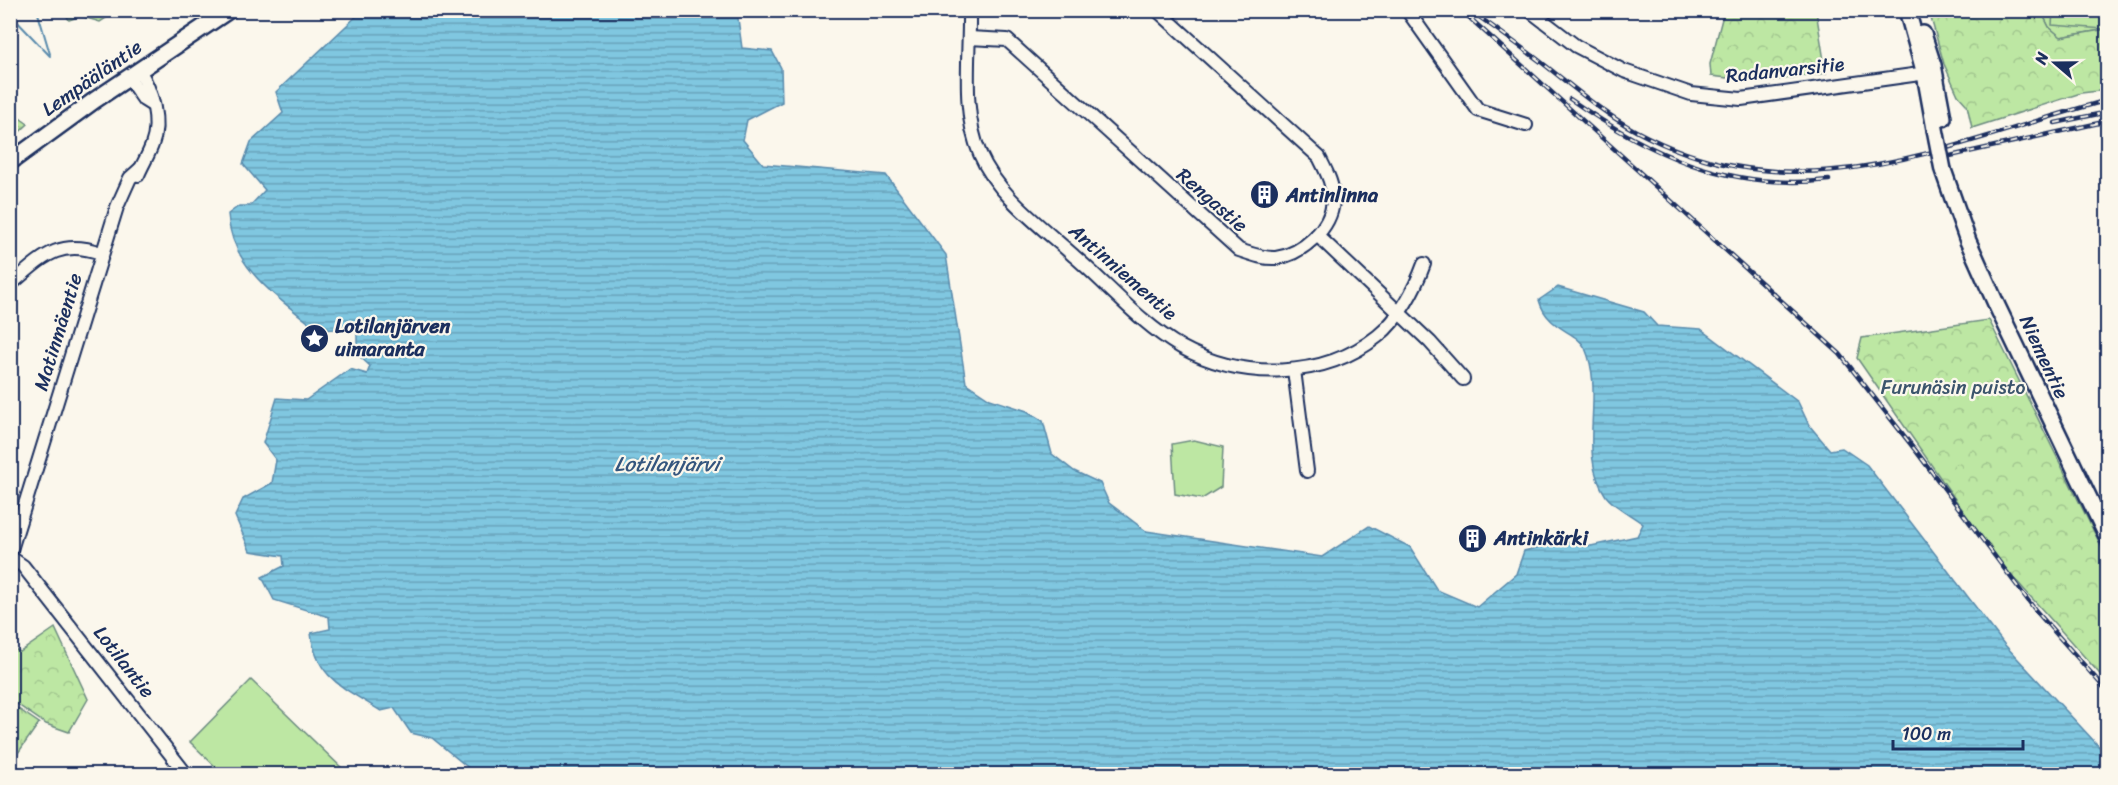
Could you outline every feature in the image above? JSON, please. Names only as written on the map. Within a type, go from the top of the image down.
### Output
[{"type":"main road","name":"Lempääläntie","points":[[10,162],[133,73],[229,10]]},
{"type":"main road","name":"Niementie","points":[[1907,10],[1929,68]]},
{"type":"main road","name":"Niementie","points":[[1912,10],[1929,68],[1952,191],[1968,241],[1996,306],[2108,538]]},
{"type":"street","name":"Antinniementie","points":[[969,10],[968,109],[972,135],[991,175],[1005,192],[1153,327],[1180,346],[1207,359],[1244,369],[1272,372],[1320,364],[1356,350],[1378,336],[1397,313],[1424,264]]},
{"type":"street","name":"Rengastie","points":[[969,38],[1007,40],[1239,250],[1275,258],[1294,252],[1317,235],[1328,220],[1333,201],[1330,179],[1319,157],[1157,10]]},
{"type":"street","points":[[1407,10],[1478,111],[1526,125]]},
{"type":"street","name":"Radanvarsitie","points":[[1529,10],[1576,46],[1624,71],[1691,94],[1741,99],[1887,78],[1929,68]]},
{"type":"street","name":"Matinmäentie","points":[[10,555],[102,253],[124,192],[135,182],[154,137],[152,94],[133,73]]},
{"type":"street","points":[[1317,235],[1430,342],[1463,379]]},
{"type":"street","points":[[10,285],[42,258],[56,250],[79,247],[102,253]]},
{"type":"street","points":[[1294,370],[1307,471]]},
{"type":"street","name":"Lotilantie","points":[[10,555],[17,560],[186,774]]},
{"type":"street","name":"Lotilantie","points":[[10,565],[29,576]]},
{"type":"green space","points":[[64,11],[117,11],[100,22],[80,16],[69,20]]},
{"type":"green space","points":[[1716,11],[1816,11],[1826,73],[1762,82],[1711,76],[1710,64],[1723,15]]},
{"type":"green space","points":[[1929,11],[2041,11],[2049,27],[2061,37],[2107,29],[2107,90],[2081,93],[1972,128],[1967,105],[1958,95],[1944,64]]},
{"type":"green space","points":[[2041,11],[2107,11],[2107,29],[2060,37],[2049,27]]},
{"type":"green space","points":[[2053,11],[2105,11],[2104,29],[2052,25]]},
{"type":"green space","points":[[10,63],[14,69],[17,116],[28,124],[11,140]]},
{"type":"green space","name":"Furunäsin puisto","points":[[1989,320],[2107,558],[2107,682],[1996,558],[1857,358],[1862,338]]},
{"type":"green space","points":[[1194,440],[1223,447],[1221,487],[1202,499],[1175,494],[1172,444]]},
{"type":"green space","points":[[55,628],[88,699],[69,732],[46,724],[11,700],[11,647],[20,652]]},
{"type":"green space","points":[[251,680],[346,772],[344,774],[223,774],[190,742]]},
{"type":"green space","points":[[11,704],[39,723],[11,763]]},
{"type":"water","name":"Lotilanjärvi","points":[[486,10],[507,15],[521,10],[737,11],[742,48],[772,51],[781,68],[782,102],[747,120],[743,140],[763,164],[886,175],[946,255],[966,383],[990,399],[1027,411],[1043,421],[1052,454],[1074,471],[1100,483],[1109,503],[1146,531],[1322,557],[1369,526],[1410,547],[1437,590],[1477,607],[1516,574],[1524,551],[1564,541],[1591,546],[1637,536],[1643,524],[1609,500],[1597,479],[1593,461],[1591,366],[1581,342],[1549,318],[1539,300],[1558,287],[1644,312],[1657,326],[1701,329],[1798,402],[1809,425],[1830,450],[1842,448],[1867,465],[2004,644],[2107,755],[2107,774],[476,774],[432,738],[411,733],[394,708],[381,711],[334,681],[319,661],[311,633],[330,629],[329,617],[274,600],[262,577],[284,566],[283,556],[250,551],[235,516],[243,499],[272,483],[276,460],[263,443],[277,398],[306,400],[350,369],[367,374],[370,366],[357,354],[357,328],[318,330],[260,281],[238,251],[231,233],[228,214],[239,206],[250,206],[265,190],[243,164],[251,142],[283,113],[276,92],[362,11]]},
{"type":"waterway","points":[[37,10],[50,54]]},
{"type":"waterway","points":[[10,14],[50,56]]},
{"type":"railway","points":[[1461,10],[1840,354],[2036,611],[2108,692]]},
{"type":"railway","points":[[1478,16],[1623,124],[1697,157],[1756,169],[1815,171],[1873,165],[1989,136],[2108,100]]},
{"type":"railway","points":[[1570,99],[1630,137],[1692,165],[1757,180],[1792,182],[1829,180]]},
{"type":"railway","points":[[2055,123],[2108,112]]},
{"type":"railway","points":[[1941,158],[2108,121]]},
{"type":"place","name":"Antinlinna","points":[[1265,195]]},
{"type":"place","name":"Lotilanjärven uimaranta","points":[[314,338]]},
{"type":"place","name":"Antinkärki","points":[[1473,538]]}]
